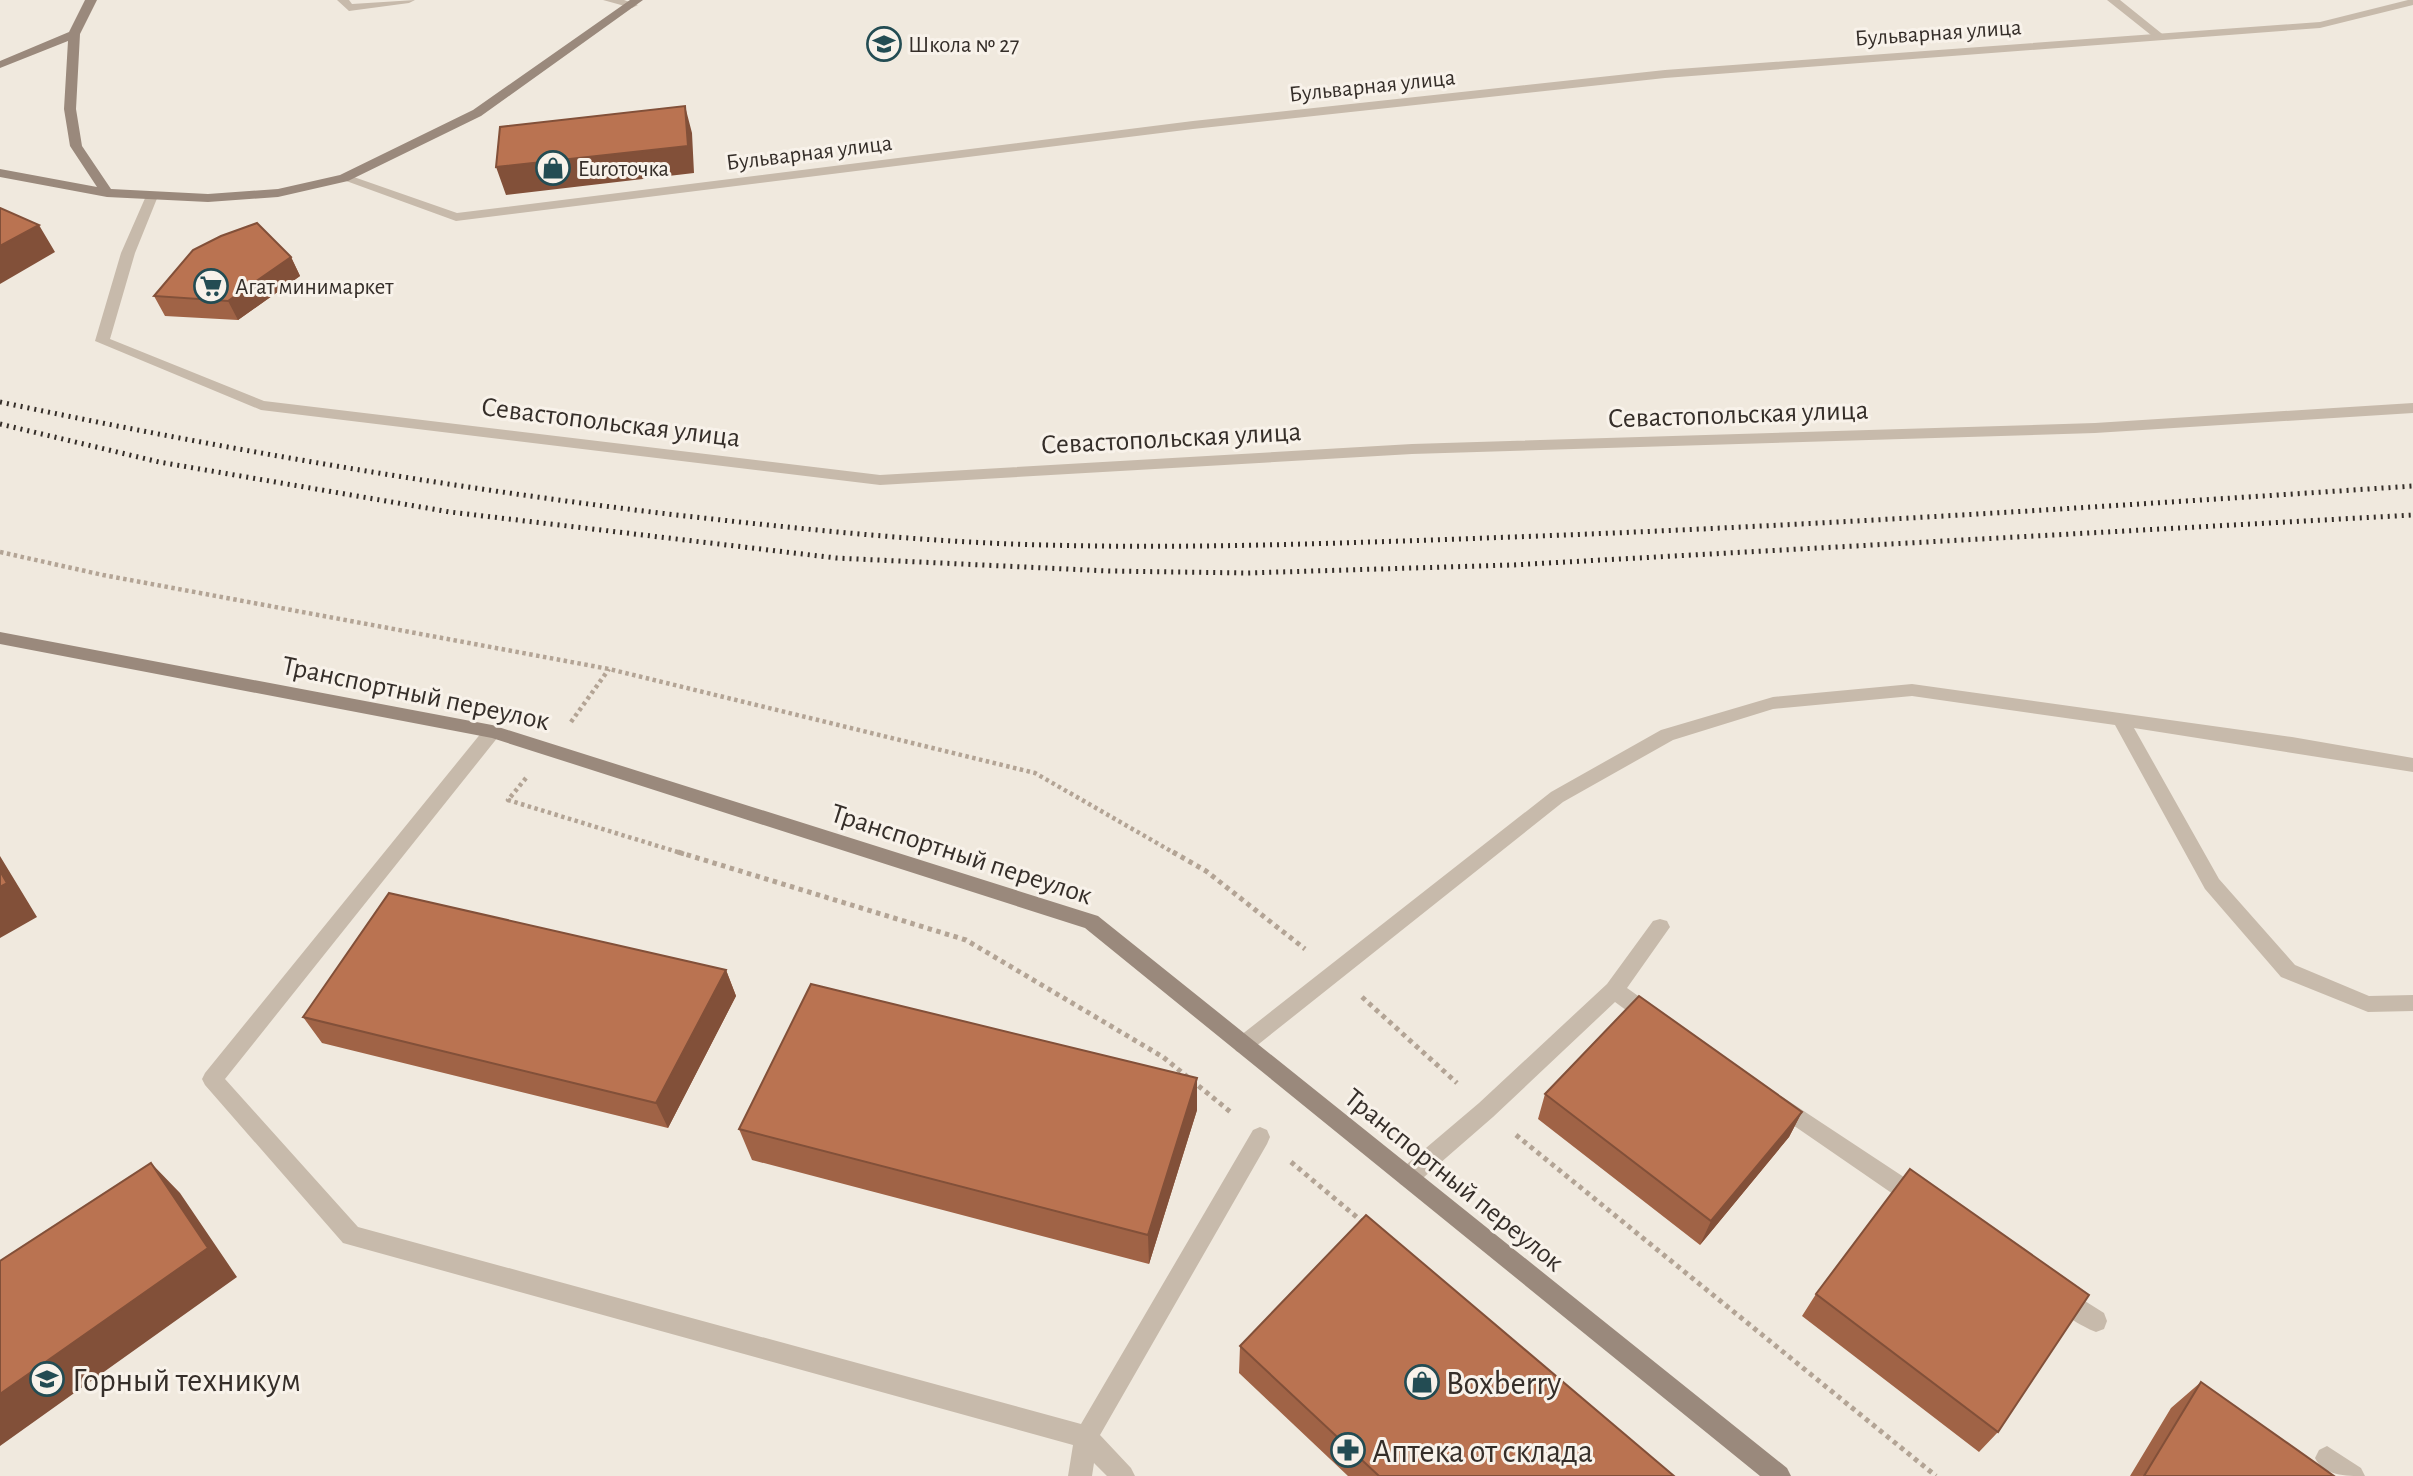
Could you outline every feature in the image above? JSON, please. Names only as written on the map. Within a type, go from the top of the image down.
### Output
[{"type":"main road","points":[[91,0],[74,34],[70,109],[76,146],[107,193]]},
{"type":"main road","points":[[0,173],[107,193],[208,198],[278,193],[344,178],[477,113],[634,3]]},
{"type":"main road","points":[[0,65],[74,34]]},
{"type":"main road","name":"Транспортный переулок","points":[[0,638],[492,732],[1091,922],[1780,1476]]},
{"type":"street","points":[[343,0],[349,8],[409,0]]},
{"type":"street","points":[[609,0],[634,3]]},
{"type":"street","points":[[2113,0],[2160,37]]},
{"type":"street","name":"Бульварная улица","points":[[344,178],[456,217],[1193,125],[1665,74],[2320,24],[2413,2]]},
{"type":"street","name":"Севастопольская улица","points":[[152,196],[128,253],[102,341],[261,405],[880,480],[1412,449],[2095,428],[2413,408]]},
{"type":"street","points":[[1243,1045],[1557,797],[1667,735],[1773,703],[1912,691],[2120,719],[2413,765]]},
{"type":"street","points":[[2120,719],[2212,884],[2288,971],[2368,1004],[2413,1003]]},
{"type":"street","points":[[492,732],[212,1079],[351,1236],[1086,1437],[1123,1476]]},
{"type":"street","points":[[1408,1177],[1486,1111],[1614,990],[1660,927]]},
{"type":"street","points":[[1614,990],[1671,1030]]},
{"type":"street","points":[[1763,1093],[1935,1211]]},
{"type":"street","points":[[1080,1476],[1086,1437],[1260,1136]]},
{"type":"street","points":[[2039,1282],[2096,1321]]},
{"type":"street","points":[[2327,1458],[2353,1476]]},
{"type":"path","points":[[609,669],[550,749],[508,800],[966,940],[1163,1057],[1373,1231]]},
{"type":"building","points":[[685,106],[688,146],[496,167],[500,127]]},
{"type":"building","points":[[0,208],[39,225],[0,246]]},
{"type":"building","points":[[257,223],[291,257],[228,301],[154,296],[193,250]]},
{"type":"building","points":[[0,871],[7,883],[0,887]]},
{"type":"building","points":[[389,893],[726,970],[656,1103],[303,1017]]},
{"type":"building","points":[[811,984],[1197,1078],[1148,1235],[739,1129]]},
{"type":"building","points":[[1639,996],[1802,1112],[1711,1221],[1545,1094]]},
{"type":"building","points":[[151,1163],[208,1248],[0,1394],[0,1261]]},
{"type":"building","points":[[1910,1169],[2089,1295],[1998,1432],[1816,1294]]},
{"type":"building","points":[[1366,1215],[1674,1476],[1379,1476],[1240,1346]]},
{"type":"building","points":[[2201,1382],[2334,1476],[2144,1476]]},
{"type":"railway","points":[[0,402],[256,452],[513,494],[808,529],[1013,544],[1263,545],[1626,532],[1963,515],[2413,486]]},
{"type":"railway","points":[[0,424],[159,462],[450,512],[836,558],[1109,571],[1247,573],[1512,565],[2413,515]]},
{"type":"place","name":"Школа № 27","points":[[884,44]]},
{"type":"place","name":"Euroточка","points":[[553,168]]},
{"type":"place","name":"Агат минимаркет","points":[[211,286]]},
{"type":"place","name":"Горный техникум","points":[[47,1379]]},
{"type":"place","name":"Boxberry","points":[[1422,1382]]},
{"type":"place","name":"Аптека от склада","points":[[1348,1450]]}]
